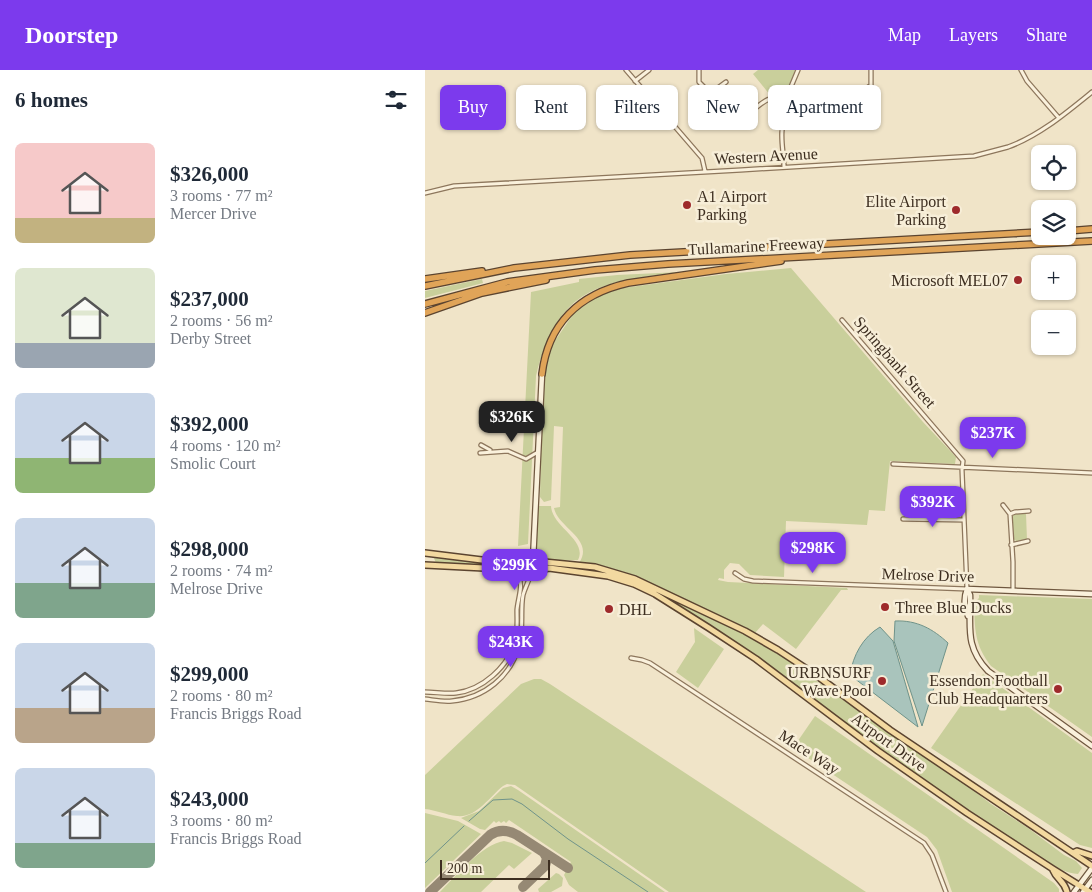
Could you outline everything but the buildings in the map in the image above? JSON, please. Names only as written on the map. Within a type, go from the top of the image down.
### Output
[{"type":"highway","points":[[1076,230],[1092,229]]},
{"type":"highway","name":"Tullamarine Freeway","points":[[425,286],[493,272],[629,255],[1031,233]]},
{"type":"highway","name":"Tullamarine Freeway","points":[[425,304],[507,282],[595,270],[668,264],[1092,241]]},
{"type":"highway","points":[[542,374],[546,352],[561,323],[577,305],[604,289],[628,283],[810,257]]},
{"type":"highway","points":[[425,279],[487,270],[493,272]]},
{"type":"highway","points":[[425,313],[482,293],[595,270]]},
{"type":"main road","points":[[425,553],[506,562],[524,555],[530,556],[534,560],[535,567],[532,574],[527,577],[485,568],[425,565]]},
{"type":"main road","points":[[516,559],[513,566],[517,575]]},
{"type":"main road","name":"Airport Drive","points":[[534,560],[593,567],[620,573],[745,631],[787,655],[890,730],[1092,867]]},
{"type":"main road","name":"Airport Drive","points":[[532,574],[551,568],[608,576],[634,584],[655,594],[742,650],[928,786],[1087,891]]},
{"type":"main road","points":[[1073,853],[1077,851],[1092,856]]},
{"type":"main road","points":[[1053,869],[1055,875],[1065,884],[1067,892]]},
{"type":"street","points":[[625,70],[701,158],[705,171]]},
{"type":"street","points":[[635,82],[649,70]]},
{"type":"street","points":[[699,70],[699,82],[706,89],[715,90],[726,82]]},
{"type":"street","points":[[792,85],[798,70]]},
{"type":"street","points":[[871,70],[871,85]]},
{"type":"street","points":[[1021,70],[1027,81],[1059,118]]},
{"type":"street","name":"Western Avenue","points":[[425,193],[454,186],[974,156],[1019,142],[1059,118],[1092,92]]},
{"type":"street","points":[[758,107],[768,100]]},
{"type":"street","points":[[782,130],[784,167]]},
{"type":"street","name":"Springbank Street","points":[[842,320],[963,462],[967,589]]},
{"type":"street","points":[[534,560],[542,374]]},
{"type":"street","points":[[481,445],[487,449],[511,452],[526,459],[538,452]]},
{"type":"street","points":[[480,453],[496,451]]},
{"type":"street","points":[[893,464],[1092,473]]},
{"type":"street","points":[[1003,505],[1010,514],[1013,591]]},
{"type":"street","points":[[1010,514],[1029,512]]},
{"type":"street","points":[[903,519],[964,520]]},
{"type":"street","points":[[1011,544],[1028,541]]},
{"type":"street","name":"Melrose Drive","points":[[735,573],[744,579],[753,581],[1092,594]]},
{"type":"street","points":[[425,699],[445,701],[464,699],[486,691],[500,680],[511,665],[519,646],[523,595],[532,574]]},
{"type":"street","points":[[425,692],[464,692],[484,682],[501,666],[511,652],[516,637],[518,599],[522,586],[517,575]]},
{"type":"street","points":[[967,589],[970,599],[970,612],[968,616],[969,636],[972,648],[984,667],[1092,746]]},
{"type":"street","name":"Mace Way","points":[[631,658],[650,663],[924,842],[932,855],[946,892]]},
{"type":"street","points":[[1074,892],[1092,867]]},
{"type":"street","points":[[1087,891],[1092,880]]},
{"type":"green space","points":[[758,70],[795,70],[790,85],[768,85],[768,93],[753,74]]},
{"type":"green space","points":[[791,268],[923,422],[956,457],[955,464],[890,461],[885,511],[869,510],[867,525],[786,521],[784,577],[750,575],[739,564],[730,563],[724,570],[724,579],[719,578],[718,580],[847,588],[848,590],[841,590],[796,649],[763,624],[755,633],[627,573],[603,566],[579,563],[583,555],[579,540],[562,522],[554,508],[560,507],[563,427],[554,426],[551,500],[544,502],[540,497],[542,399],[546,362],[552,345],[574,313],[605,293],[623,288],[726,274]]},
{"type":"green space","points":[[680,272],[626,280],[604,286],[586,294],[570,306],[557,323],[545,346],[536,376],[528,544],[518,546],[531,292],[579,282],[579,279]]},
{"type":"green space","points":[[482,279],[483,283],[425,298],[425,291]]},
{"type":"green space","points":[[539,506],[551,506],[557,520],[578,546],[580,553],[578,560],[553,561],[539,558],[535,548],[537,509]]},
{"type":"green space","points":[[1016,513],[1026,514],[1027,540],[1018,542],[1013,539],[1011,517]]},
{"type":"green space","points":[[433,556],[486,563],[510,563],[510,569],[436,563]]},
{"type":"green space","points":[[660,591],[754,639],[789,661],[889,733],[952,774],[1064,855],[1076,861],[1082,868],[1078,874],[1070,873],[1050,864],[906,768],[769,665],[658,594]]},
{"type":"green space","name":"Essendon Football Club Headquarters","points":[[979,595],[1092,599],[1092,737],[991,666],[981,651],[976,636],[974,603],[979,598]]},
{"type":"green space","points":[[694,628],[724,649],[698,688],[676,672],[695,642]]},
{"type":"green space","points":[[983,674],[1092,753],[1092,848],[1080,845],[931,748]]},
{"type":"green space","points":[[534,679],[541,679],[550,684],[866,892],[669,892],[515,785],[507,784],[503,786],[477,810],[464,816],[425,809],[425,775],[521,684]]},
{"type":"green space","points":[[815,716],[1054,883],[1059,892],[952,892],[937,850],[927,837],[793,748]]},
{"type":"green space","points":[[511,786],[665,892],[578,892],[569,885],[564,875],[571,862],[509,820],[506,823],[499,821],[496,823],[494,821],[485,830],[461,818],[479,811],[503,788]]},
{"type":"green space","points":[[425,813],[458,821],[481,834],[425,888]]},
{"type":"green space","points":[[504,841],[532,853],[514,869],[509,865],[481,892],[440,892],[478,854],[496,843]]},
{"type":"green space","points":[[556,873],[563,878],[562,886],[551,892],[539,892],[538,889]]},
{"type":"water","name":"URBNSURF Wave Pool","points":[[895,621],[910,622],[924,626],[948,643],[922,726],[894,641]]},
{"type":"water","name":"URBNSURF Wave Pool","points":[[880,627],[893,641],[918,727],[850,675],[860,647]]},
{"type":"waterway","points":[[469,821],[493,800],[512,799],[522,804],[568,839],[648,892]]},
{"type":"waterway","points":[[425,863],[464,826]]},
{"type":"taxiway","points":[[430,892],[490,835],[500,831],[507,831],[517,835],[568,868]]},
{"type":"taxiway","points":[[523,887],[545,866],[547,858],[544,853]]},
{"type":"place","name":"A1 Airport Parking","points":[[687,205]]},
{"type":"place","name":"Elite Airport Parking","points":[[956,210]]},
{"type":"place","name":"Microsoft MEL07","points":[[1018,280]]},
{"type":"place","name":"Three Blue Ducks","points":[[885,607]]},
{"type":"place","name":"DHL","points":[[609,609]]},
{"type":"place","name":"URBNSURF Wave Pool","points":[[882,681]]},
{"type":"place","name":"Essendon Football Club Headquarters","points":[[1058,689]]}]
